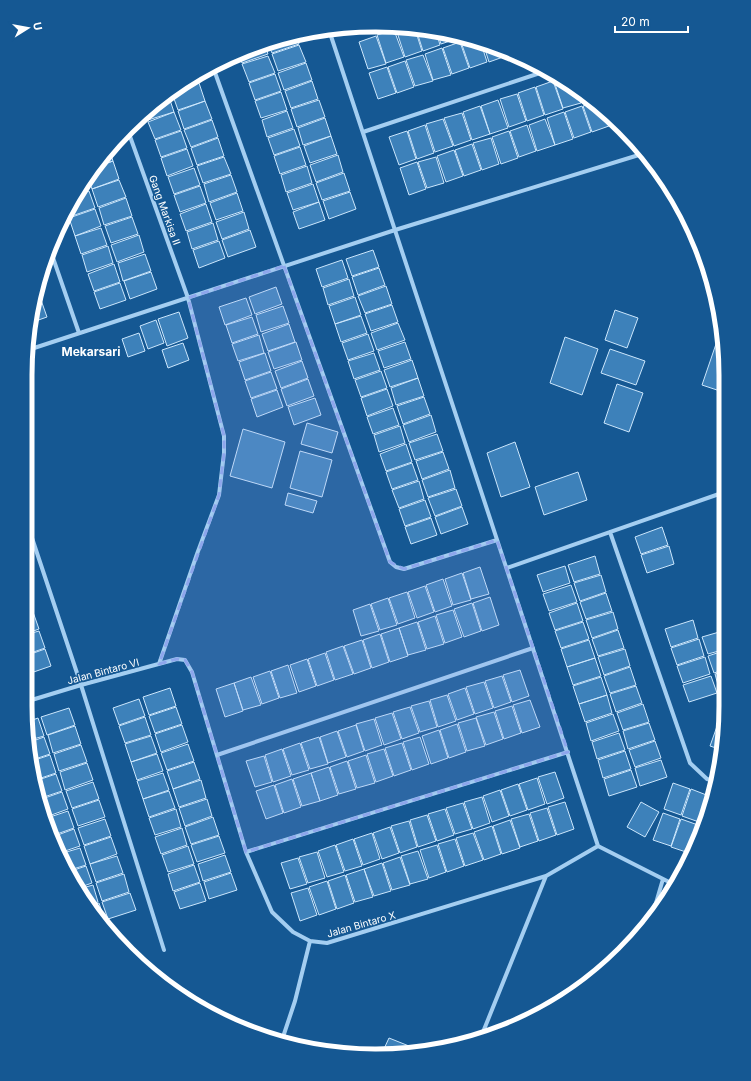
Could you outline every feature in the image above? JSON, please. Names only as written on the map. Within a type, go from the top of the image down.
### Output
[{"type":"street","points":[[331,35],[598,846],[670,882]]},
{"type":"street","points":[[215,72],[390,562],[396,567],[404,569],[497,540]]},
{"type":"street","points":[[363,132],[539,73]]},
{"type":"street","name":"Gang Markisa II","points":[[130,136],[188,298],[224,436],[224,453],[219,495],[159,664]]},
{"type":"street","points":[[33,348],[395,230],[639,155]]},
{"type":"street","points":[[53,257],[79,333]]},
{"type":"street","points":[[507,568],[719,494]]},
{"type":"street","points":[[610,532],[690,763],[707,779],[710,780]]},
{"type":"street","points":[[32,538],[81,685],[164,950]]},
{"type":"street","points":[[217,755],[533,648]]},
{"type":"street","name":"Jalan Bintaro VI","points":[[32,700],[177,659],[185,660]]},
{"type":"street","name":"Jalan Bintaro X","points":[[185,660],[192,672],[246,852],[272,912],[293,932],[310,941],[327,943],[546,876],[598,846]]},
{"type":"street","points":[[246,852],[568,752]]},
{"type":"street","points":[[483,1032],[546,876]]},
{"type":"street","points":[[656,904],[663,879]]},
{"type":"street","points":[[283,1036],[295,1001],[310,941]]},
{"type":"highlighted area","points":[[284,266],[390,562],[404,569],[497,540],[568,752],[246,852],[192,672],[185,660],[177,659],[159,664],[219,495],[224,453],[224,436],[188,298]]},
{"type":"building","points":[[386,32],[395,33],[404,57],[386,63],[377,35]]},
{"type":"building","points":[[397,33],[417,35],[422,51],[405,57]]},
{"type":"building","points":[[418,35],[438,38],[440,45],[423,51]]},
{"type":"building","points":[[376,36],[386,64],[368,69],[359,42]]},
{"type":"building","points":[[439,38],[451,41],[441,44]]},
{"type":"building","points":[[298,41],[299,44],[272,53],[270,49]]},
{"type":"building","points":[[460,43],[469,68],[452,74],[443,48]]},
{"type":"building","points":[[461,43],[483,49],[487,62],[470,68]]},
{"type":"building","points":[[299,45],[306,62],[278,71],[272,54]]},
{"type":"building","points":[[442,48],[451,75],[433,80],[425,54]]},
{"type":"building","points":[[267,50],[268,54],[242,63],[241,60]]},
{"type":"building","points":[[485,50],[504,57],[489,62]]},
{"type":"building","points":[[423,55],[433,81],[415,86],[406,60]]},
{"type":"building","points":[[268,56],[275,73],[249,82],[242,64]]},
{"type":"building","points":[[405,61],[414,87],[397,93],[388,67]]},
{"type":"building","points":[[306,63],[312,80],[284,90],[278,73]]},
{"type":"building","points":[[387,67],[396,93],[378,99],[369,73]]},
{"type":"building","points":[[275,74],[281,91],[255,100],[249,83]]},
{"type":"building","points":[[312,81],[318,99],[291,108],[285,91]]},
{"type":"building","points":[[553,82],[563,109],[545,115],[536,87]]},
{"type":"building","points":[[199,83],[205,101],[178,110],[174,98],[192,86]]},
{"type":"building","points":[[555,83],[580,99],[581,103],[563,108]]},
{"type":"building","points":[[535,87],[544,115],[527,121],[518,93]]},
{"type":"building","points":[[281,92],[287,110],[261,118],[255,101]]},
{"type":"building","points":[[517,94],[526,121],[509,127],[500,99]]},
{"type":"building","points":[[170,100],[174,112],[148,120],[149,117]]},
{"type":"building","points":[[319,100],[325,117],[297,127],[291,109]]},
{"type":"building","points":[[498,100],[508,128],[490,134],[481,106]]},
{"type":"building","points":[[205,101],[212,119],[184,129],[178,111]]},
{"type":"building","points":[[587,105],[602,117],[609,126],[592,132],[583,106]]},
{"type":"building","points":[[480,106],[490,134],[472,140],[463,112]]},
{"type":"building","points":[[582,106],[591,132],[574,138],[565,112]]},
{"type":"building","points":[[287,111],[293,128],[267,137],[262,120]]},
{"type":"building","points":[[174,112],[181,130],[155,139],[148,122]]},
{"type":"building","points":[[564,112],[573,139],[555,145],[547,118]]},
{"type":"building","points":[[462,113],[471,140],[454,146],[444,118]]},
{"type":"building","points":[[325,118],[331,136],[303,145],[298,128]]},
{"type":"building","points":[[443,119],[453,146],[435,152],[426,124]]},
{"type":"building","points":[[545,119],[555,145],[537,151],[529,125]]},
{"type":"building","points":[[212,120],[218,137],[191,147],[184,130]]},
{"type":"building","points":[[425,125],[434,153],[417,159],[408,131]]},
{"type":"building","points":[[527,125],[536,151],[519,157],[510,131]]},
{"type":"building","points":[[294,129],[300,146],[274,155],[268,138]]},
{"type":"building","points":[[181,131],[187,148],[161,157],[155,140]]},
{"type":"building","points":[[407,131],[416,159],[399,165],[389,137]]},
{"type":"building","points":[[509,131],[518,158],[501,164],[492,137]]},
{"type":"building","points":[[331,136],[337,154],[310,163],[304,146]]},
{"type":"building","points":[[218,138],[224,156],[197,165],[191,148]]},
{"type":"building","points":[[491,138],[499,164],[482,170],[473,143]]},
{"type":"building","points":[[472,144],[481,170],[464,176],[455,150]]},
{"type":"building","points":[[300,147],[306,165],[280,174],[274,156]]},
{"type":"building","points":[[187,149],[193,166],[167,176],[161,158]]},
{"type":"building","points":[[454,150],[463,176],[446,182],[437,156]]},
{"type":"building","points":[[338,155],[343,172],[316,182],[310,165]]},
{"type":"building","points":[[111,156],[113,161],[105,164]]},
{"type":"building","points":[[224,157],[231,174],[203,183],[197,166]]},
{"type":"building","points":[[436,157],[444,183],[427,188],[418,162]]},
{"type":"building","points":[[113,161],[119,179],[92,189],[90,185],[104,164]]},
{"type":"building","points":[[417,162],[426,189],[409,195],[400,168]]},
{"type":"building","points":[[307,166],[312,183],[286,192],[281,175]]},
{"type":"building","points":[[194,168],[200,185],[174,194],[168,177]]},
{"type":"building","points":[[344,173],[350,191],[322,200],[316,183]]},
{"type":"building","points":[[231,175],[237,192],[209,202],[204,184]]},
{"type":"building","points":[[119,180],[126,197],[98,207],[92,189]]},
{"type":"building","points":[[313,184],[319,202],[293,210],[287,193]]},
{"type":"building","points":[[200,186],[206,203],[180,212],[174,195]]},
{"type":"building","points":[[89,191],[95,208],[71,216],[78,204],[85,192]]},
{"type":"building","points":[[350,192],[356,209],[329,219],[323,201]]},
{"type":"building","points":[[237,193],[243,211],[216,220],[210,203]]},
{"type":"building","points":[[126,198],[132,216],[104,225],[99,208]]},
{"type":"building","points":[[319,202],[325,220],[299,229],[293,212]]},
{"type":"building","points":[[206,204],[212,222],[186,231],[180,214]]},
{"type":"building","points":[[95,209],[101,226],[75,236],[69,219],[71,217]]},
{"type":"building","points":[[244,212],[249,229],[222,239],[216,222]]},
{"type":"building","points":[[132,217],[138,234],[111,243],[105,226]]},
{"type":"building","points":[[213,223],[218,240],[192,249],[187,232]]},
{"type":"building","points":[[101,228],[107,245],[81,254],[75,236]]},
{"type":"building","points":[[250,230],[256,247],[228,257],[222,240]]},
{"type":"building","points":[[139,235],[144,252],[117,262],[111,245]]},
{"type":"building","points":[[219,241],[225,258],[199,268],[193,250]]},
{"type":"building","points":[[108,246],[113,263],[87,272],[82,255]]},
{"type":"building","points":[[373,250],[379,267],[352,276],[346,259]]},
{"type":"building","points":[[145,254],[151,271],[123,281],[118,263]]},
{"type":"building","points":[[342,260],[348,278],[322,287],[316,269]]},
{"type":"building","points":[[114,264],[120,282],[94,291],[88,274]]},
{"type":"building","points":[[379,268],[385,285],[358,295],[352,277]]},
{"type":"building","points":[[151,272],[157,289],[130,299],[124,281]]},
{"type":"building","points":[[349,279],[354,296],[328,305],[323,288]]},
{"type":"building","points":[[120,283],[126,300],[100,309],[94,292]]},
{"type":"building","points":[[386,286],[392,304],[365,313],[358,296]]},
{"type":"building","points":[[276,287],[282,304],[255,314],[249,297]]},
{"type":"building","points":[[355,297],[361,315],[335,324],[329,306]]},
{"type":"building","points":[[246,298],[252,315],[225,325],[219,307]]},
{"type":"building","points":[[41,300],[47,317],[37,321],[39,308]]},
{"type":"building","points":[[392,305],[398,322],[371,331],[365,314]]},
{"type":"building","points":[[283,306],[289,323],[261,332],[256,315]]},
{"type":"building","points":[[615,310],[638,318],[627,348],[605,340]]},
{"type":"building","points":[[179,312],[188,338],[167,346],[158,319]]},
{"type":"building","points":[[361,316],[367,333],[341,342],[335,324]]},
{"type":"building","points":[[252,317],[258,334],[232,343],[226,325]]},
{"type":"building","points":[[156,320],[164,343],[148,349],[140,326]]},
{"type":"building","points":[[398,323],[405,340],[377,350],[371,333]]},
{"type":"building","points":[[289,324],[295,342],[268,351],[262,334]]},
{"type":"building","points":[[139,333],[145,351],[128,357],[122,339]]},
{"type":"building","points":[[368,334],[374,351],[348,360],[342,343]]},
{"type":"building","points":[[259,335],[264,353],[238,361],[232,344]]},
{"type":"building","points":[[565,337],[598,349],[582,395],[550,383]]},
{"type":"building","points":[[717,341],[719,391],[702,385]]},
{"type":"building","points":[[296,342],[302,360],[274,369],[268,352]]},
{"type":"building","points":[[405,342],[411,359],[384,368],[378,351]]},
{"type":"building","points":[[183,343],[189,360],[168,368],[162,350]]},
{"type":"building","points":[[610,349],[645,361],[636,385],[601,373]]},
{"type":"building","points":[[265,353],[271,371],[245,380],[239,362]]},
{"type":"building","points":[[374,353],[380,370],[354,379],[348,361]]},
{"type":"building","points":[[412,360],[418,378],[390,387],[384,370]]},
{"type":"building","points":[[302,361],[308,378],[281,388],[275,371]]},
{"type":"building","points":[[381,371],[387,388],[361,397],[355,380]]},
{"type":"building","points":[[271,372],[277,389],[251,398],[245,381]]},
{"type":"building","points":[[418,378],[424,396],[396,405],[391,388]]},
{"type":"building","points":[[308,379],[314,396],[287,406],[281,389]]},
{"type":"building","points":[[617,384],[643,393],[629,432],[604,423]]},
{"type":"building","points":[[387,389],[393,406],[367,416],[361,398]]},
{"type":"building","points":[[277,390],[283,407],[257,417],[251,399]]},
{"type":"building","points":[[424,397],[430,414],[403,424],[397,406]]},
{"type":"building","points":[[315,398],[321,415],[294,425],[288,407]]},
{"type":"building","points":[[393,408],[399,425],[373,434],[367,417]]},
{"type":"building","points":[[431,415],[436,432],[409,442],[403,425]]},
{"type":"building","points":[[307,423],[338,432],[332,453],[301,444]]},
{"type":"building","points":[[400,426],[405,443],[379,452],[374,435]]},
{"type":"building","points":[[243,429],[285,442],[272,488],[230,476]]},
{"type":"building","points":[[437,434],[443,451],[415,460],[409,443]]},
{"type":"building","points":[[515,442],[530,487],[501,497],[487,453]]},
{"type":"building","points":[[406,444],[412,462],[386,471],[380,454]]},
{"type":"building","points":[[300,451],[332,460],[322,497],[290,488]]},
{"type":"building","points":[[443,452],[449,469],[422,479],[416,461]]},
{"type":"building","points":[[412,463],[418,480],[392,489],[386,472]]},
{"type":"building","points":[[450,470],[455,488],[428,497],[422,480]]},
{"type":"building","points":[[578,472],[587,500],[544,515],[535,487]]},
{"type":"building","points":[[419,481],[424,499],[399,508],[392,490]]},
{"type":"building","points":[[456,489],[462,506],[435,516],[428,498]]},
{"type":"building","points":[[288,493],[317,501],[313,513],[285,505]]},
{"type":"building","points":[[425,500],[431,517],[405,526],[399,509]]},
{"type":"building","points":[[462,507],[468,524],[441,534],[435,517]]},
{"type":"building","points":[[431,518],[437,535],[411,544],[405,527]]},
{"type":"building","points":[[662,527],[668,545],[641,554],[635,537]]},
{"type":"building","points":[[669,546],[674,564],[647,573],[641,555]]},
{"type":"building","points":[[595,556],[600,574],[574,582],[568,565]]},
{"type":"building","points":[[565,566],[570,583],[543,592],[537,575]]},
{"type":"building","points":[[480,567],[489,594],[471,599],[463,573]]},
{"type":"building","points":[[462,573],[471,600],[453,605],[445,579]]},
{"type":"building","points":[[601,575],[606,592],[580,601],[574,583]]},
{"type":"building","points":[[443,579],[452,606],[435,612],[426,585]]},
{"type":"building","points":[[571,585],[577,602],[549,611],[543,594]]},
{"type":"building","points":[[425,586],[434,612],[417,618],[408,592]]},
{"type":"building","points":[[407,592],[415,618],[398,624],[389,598]]},
{"type":"building","points":[[606,593],[612,611],[586,619],[580,602]]},
{"type":"building","points":[[490,597],[499,625],[482,631],[473,603]]},
{"type":"building","points":[[388,598],[397,625],[380,630],[371,604]]},
{"type":"building","points":[[472,603],[481,631],[464,637],[454,609]]},
{"type":"building","points":[[577,603],[583,621],[555,630],[549,613]]},
{"type":"building","points":[[370,604],[379,631],[361,636],[353,610]]},
{"type":"building","points":[[453,610],[462,637],[445,643],[436,615]]},
{"type":"building","points":[[32,612],[39,629],[32,632]]},
{"type":"building","points":[[613,612],[618,629],[592,638],[586,620]]},
{"type":"building","points":[[435,616],[444,644],[427,649],[418,622]]},
{"type":"building","points":[[693,620],[698,638],[671,647],[665,629]]},
{"type":"building","points":[[417,622],[426,650],[408,655],[399,628]]},
{"type":"building","points":[[583,622],[589,639],[561,648],[555,631]]},
{"type":"building","points":[[399,628],[408,656],[390,662],[381,634]]},
{"type":"building","points":[[618,630],[624,648],[598,656],[592,639]]},
{"type":"building","points":[[39,631],[45,648],[32,653],[32,633]]},
{"type":"building","points":[[719,632],[719,651],[708,654],[702,637]]},
{"type":"building","points":[[380,634],[389,662],[372,668],[363,640]]},
{"type":"building","points":[[699,639],[704,656],[677,665],[671,648]]},
{"type":"building","points":[[362,640],[371,668],[354,674],[344,646]]},
{"type":"building","points":[[589,640],[595,658],[567,667],[561,649]]},
{"type":"building","points":[[343,646],[353,674],[335,680],[326,652]]},
{"type":"building","points":[[45,649],[51,666],[32,673],[32,654]]},
{"type":"building","points":[[625,649],[630,666],[604,675],[598,657]]},
{"type":"building","points":[[719,652],[719,671],[714,673],[708,656]]},
{"type":"building","points":[[325,653],[334,680],[317,686],[308,659]]},
{"type":"building","points":[[705,657],[710,674],[683,683],[677,666]]},
{"type":"building","points":[[595,658],[601,676],[573,685],[567,667]]},
{"type":"building","points":[[307,659],[316,686],[299,692],[290,665]]},
{"type":"building","points":[[288,665],[297,693],[280,698],[271,671]]},
{"type":"building","points":[[630,667],[636,685],[610,693],[604,676]]},
{"type":"building","points":[[520,670],[529,696],[512,702],[503,675]]},
{"type":"building","points":[[270,671],[279,698],[262,704],[253,677]]},
{"type":"building","points":[[719,673],[719,688],[715,674]]},
{"type":"building","points":[[502,676],[511,702],[494,708],[485,681]]},
{"type":"building","points":[[711,676],[717,693],[689,702],[683,685]]},
{"type":"building","points":[[251,677],[261,705],[243,710],[234,683]]},
{"type":"building","points":[[601,677],[607,695],[579,704],[573,686]]},
{"type":"building","points":[[484,682],[493,708],[475,714],[466,687]]},
{"type":"building","points":[[234,683],[243,711],[225,717],[216,689]]},
{"type":"building","points":[[636,686],[642,703],[616,712],[610,694]]},
{"type":"building","points":[[170,688],[176,706],[149,715],[143,697]]},
{"type":"building","points":[[465,688],[474,714],[457,720],[448,694]]},
{"type":"building","points":[[447,695],[456,721],[438,727],[430,700]]},
{"type":"building","points":[[607,695],[612,713],[585,722],[579,704]]},
{"type":"building","points":[[139,699],[145,716],[119,725],[113,708]]},
{"type":"building","points":[[530,700],[540,727],[522,733],[513,705]]},
{"type":"building","points":[[429,701],[437,727],[420,732],[411,706]]},
{"type":"building","points":[[643,704],[649,722],[623,730],[617,713]]},
{"type":"building","points":[[512,706],[521,733],[504,739],[495,711]]},
{"type":"building","points":[[176,707],[182,724],[155,733],[149,716]]},
{"type":"building","points":[[410,707],[419,733],[402,739],[393,712]]},
{"type":"building","points":[[69,708],[75,725],[47,735],[41,717]]},
{"type":"building","points":[[494,712],[503,739],[486,745],[476,717]]},
{"type":"building","points":[[392,713],[401,739],[384,745],[375,718]]},
{"type":"building","points":[[613,714],[619,731],[591,741],[586,723]]},
{"type":"building","points":[[145,717],[151,735],[125,743],[119,726]]},
{"type":"building","points":[[38,718],[44,736],[34,739],[33,720]]},
{"type":"building","points":[[476,718],[485,746],[467,751],[458,723]]},
{"type":"building","points":[[374,719],[382,745],[365,751],[356,724]]},
{"type":"building","points":[[649,723],[655,740],[628,749],[623,731]]},
{"type":"building","points":[[718,723],[716,748],[710,746]]},
{"type":"building","points":[[457,724],[466,752],[449,758],[440,730]]},
{"type":"building","points":[[182,725],[188,742],[161,752],[155,734]]},
{"type":"building","points":[[356,725],[364,751],[347,757],[338,731]]},
{"type":"building","points":[[75,726],[81,744],[53,753],[48,735]]},
{"type":"building","points":[[439,730],[448,758],[431,764],[422,736]]},
{"type":"building","points":[[337,731],[346,757],[328,763],[320,737]]},
{"type":"building","points":[[619,733],[625,750],[597,759],[592,742]]},
{"type":"building","points":[[151,736],[157,753],[131,762],[125,744]]},
{"type":"building","points":[[44,737],[50,754],[36,759],[34,741]]},
{"type":"building","points":[[319,737],[328,764],[310,769],[301,743]]},
{"type":"building","points":[[420,737],[429,764],[412,770],[403,742]]},
{"type":"building","points":[[655,741],[661,758],[635,767],[629,750]]},
{"type":"building","points":[[300,743],[309,770],[292,775],[283,749]]},
{"type":"building","points":[[402,743],[411,770],[394,776],[385,748]]},
{"type":"building","points":[[188,744],[194,761],[167,770],[161,753]]},
{"type":"building","points":[[81,745],[87,762],[59,771],[54,754]]},
{"type":"building","points":[[282,749],[291,776],[273,782],[265,755]]},
{"type":"building","points":[[384,749],[393,776],[376,782],[367,754]]},
{"type":"building","points":[[625,751],[631,769],[603,778],[598,760]]},
{"type":"building","points":[[157,754],[163,771],[137,780],[131,762]]},
{"type":"building","points":[[50,755],[56,773],[40,778],[37,759]]},
{"type":"building","points":[[366,755],[375,783],[357,788],[348,761]]},
{"type":"building","points":[[264,756],[272,782],[255,787],[246,761]]},
{"type":"building","points":[[661,760],[667,777],[640,786],[635,768]]},
{"type":"building","points":[[347,761],[356,789],[339,794],[330,767]]},
{"type":"building","points":[[194,762],[200,779],[173,789],[167,771]]},
{"type":"building","points":[[87,763],[93,780],[65,790],[60,772]]},
{"type":"building","points":[[329,767],[338,795],[320,801],[311,773]]},
{"type":"building","points":[[631,770],[637,787],[609,796],[604,779]]},
{"type":"building","points":[[555,772],[564,798],[547,804],[538,777]]},
{"type":"building","points":[[163,773],[169,790],[143,799],[137,781]]},
{"type":"building","points":[[311,773],[320,801],[302,806],[293,779]]},
{"type":"building","points":[[56,774],[62,791],[45,797],[40,779]]},
{"type":"building","points":[[537,778],[545,804],[528,810],[519,784]]},
{"type":"building","points":[[292,779],[301,807],[284,813],[275,785]]},
{"type":"building","points":[[201,780],[206,798],[179,807],[173,789]]},
{"type":"building","points":[[93,782],[99,799],[72,808],[66,791]]},
{"type":"building","points":[[673,783],[690,789],[681,815],[664,809]]},
{"type":"building","points":[[518,784],[527,810],[510,816],[501,790]]},
{"type":"building","points":[[274,785],[283,813],[266,819],[256,791]]},
{"type":"building","points":[[691,789],[707,795],[699,822],[682,816]]},
{"type":"building","points":[[500,790],[509,816],[492,822],[483,796]]},
{"type":"building","points":[[169,791],[175,808],[149,817],[143,799]]},
{"type":"building","points":[[62,792],[68,809],[50,816],[45,798]]},
{"type":"building","points":[[482,797],[490,823],[473,829],[464,802]]},
{"type":"building","points":[[207,799],[212,816],[185,826],[179,808]]},
{"type":"building","points":[[99,800],[105,817],[78,826],[72,809]]},
{"type":"building","points":[[565,802],[574,829],[557,835],[548,807]]},
{"type":"building","points":[[641,802],[659,812],[645,837],[627,827]]},
{"type":"building","points":[[463,803],[472,829],[455,834],[446,808]]},
{"type":"building","points":[[547,808],[556,835],[539,841],[530,813]]},
{"type":"building","points":[[176,809],[181,827],[155,835],[149,818]]},
{"type":"building","points":[[445,809],[454,835],[437,841],[428,814]]},
{"type":"building","points":[[68,811],[74,828],[57,834],[50,817]]},
{"type":"building","points":[[663,813],[680,819],[671,846],[653,840]]},
{"type":"building","points":[[529,814],[538,841],[520,847],[511,819]]},
{"type":"building","points":[[427,815],[436,841],[418,847],[410,820]]},
{"type":"building","points":[[213,817],[219,835],[191,844],[185,827]]},
{"type":"building","points":[[105,819],[111,836],[84,845],[78,828]]},
{"type":"building","points":[[681,819],[698,825],[686,852],[671,847]]},
{"type":"building","points":[[510,820],[520,848],[502,854],[493,826]]},
{"type":"building","points":[[409,821],[417,847],[400,853],[391,826]]},
{"type":"building","points":[[492,826],[501,854],[484,860],[474,832]]},
{"type":"building","points":[[390,827],[399,853],[382,859],[373,833]]},
{"type":"building","points":[[182,828],[187,845],[161,854],[155,837]]},
{"type":"building","points":[[74,829],[80,846],[64,851],[57,835]]},
{"type":"building","points":[[372,833],[380,859],[363,865],[354,839]]},
{"type":"building","points":[[473,833],[483,860],[465,866],[456,838]]},
{"type":"building","points":[[219,836],[225,853],[197,862],[191,845]]},
{"type":"building","points":[[111,837],[117,854],[90,864],[84,846]]},
{"type":"building","points":[[353,839],[362,866],[345,871],[336,845]]},
{"type":"building","points":[[455,839],[464,866],[447,872],[438,844]]},
{"type":"building","points":[[335,845],[344,872],[327,877],[318,851]]},
{"type":"building","points":[[437,845],[446,872],[429,878],[420,850]]},
{"type":"building","points":[[188,846],[194,864],[168,872],[162,855]]},
{"type":"building","points":[[80,848],[86,865],[74,869],[65,852]]},
{"type":"building","points":[[418,851],[428,879],[410,884],[401,856]]},
{"type":"building","points":[[317,852],[325,878],[308,883],[299,857]]},
{"type":"building","points":[[225,855],[231,872],[203,881],[198,864]]},
{"type":"building","points":[[117,856],[123,873],[96,882],[90,864]]},
{"type":"building","points":[[400,857],[410,885],[392,890],[383,863]]},
{"type":"building","points":[[298,858],[307,884],[290,889],[281,863]]},
{"type":"building","points":[[382,863],[391,891],[374,896],[364,869]]},
{"type":"building","points":[[194,865],[200,882],[173,891],[168,874]]},
{"type":"building","points":[[86,866],[92,883],[84,886],[74,870]]},
{"type":"building","points":[[364,869],[373,897],[355,902],[346,875]]},
{"type":"building","points":[[231,873],[237,890],[209,899],[204,882]]},
{"type":"building","points":[[124,874],[129,892],[102,901],[96,883]]},
{"type":"building","points":[[345,875],[354,903],[337,909],[328,881]]},
{"type":"building","points":[[327,881],[336,909],[319,915],[309,887]]},
{"type":"building","points":[[200,883],[206,901],[180,909],[174,892]]},
{"type":"building","points":[[93,885],[98,902],[95,903],[85,887]]},
{"type":"building","points":[[308,888],[317,915],[300,921],[291,893]]},
{"type":"building","points":[[130,893],[136,910],[108,919],[102,902]]},
{"type":"building","points":[[99,903],[103,915],[96,904]]},
{"type":"building","points":[[389,1038],[411,1047],[398,1048],[384,1049]]},
{"type":"district","name":"Mekarsari","points":[[91,351]]}]
